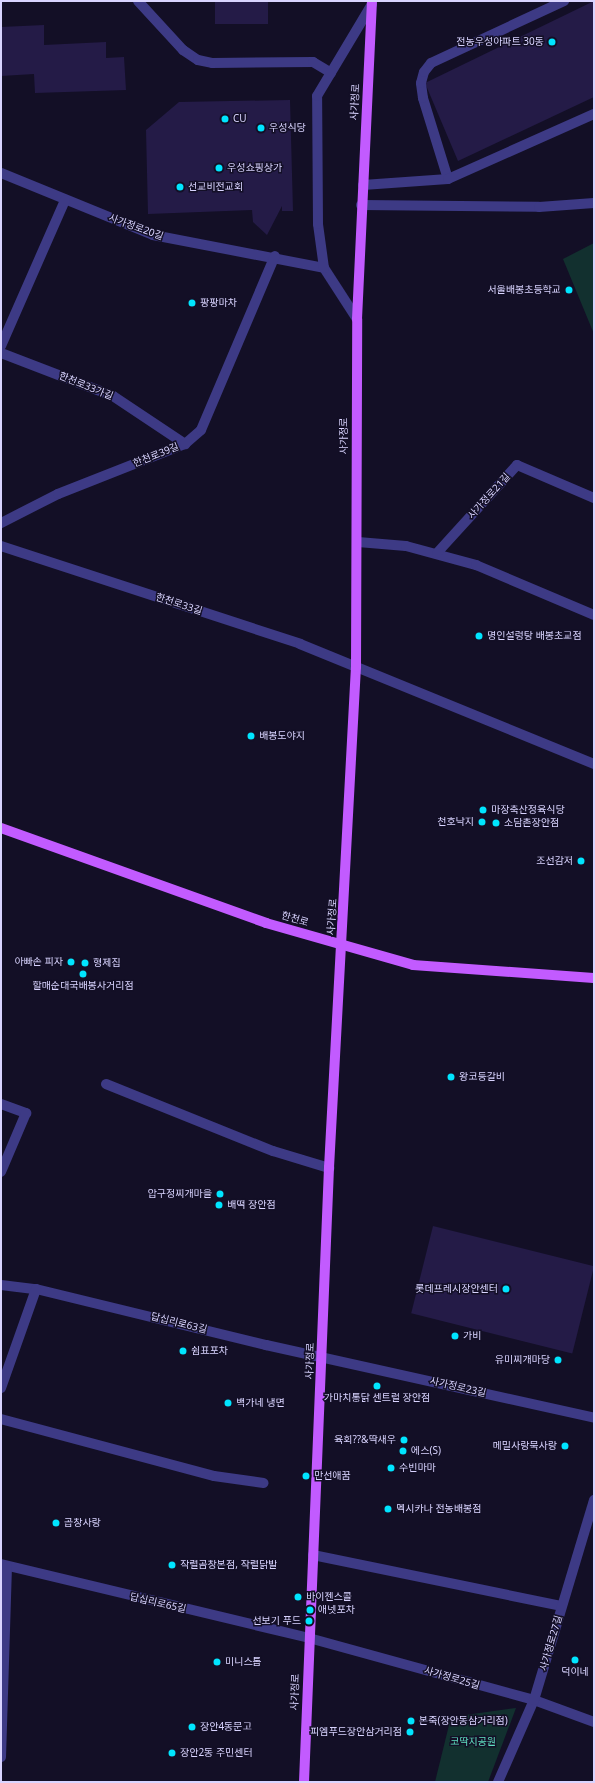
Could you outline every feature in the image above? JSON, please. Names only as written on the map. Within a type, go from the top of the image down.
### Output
[{"type":"main road","name":"사가정로","points":[[304,1782],[329,1168],[356,667],[358,542],[356,319],[372,3]]},
{"type":"main road","name":"한천로","points":[[1,828],[266,923],[414,965],[594,978]]},
{"type":"street","points":[[138,1],[183,50],[198,60],[212,63],[313,62],[331,73]]},
{"type":"street","points":[[448,179],[423,98],[421,83],[424,72],[431,63],[564,1]]},
{"type":"street","points":[[356,319],[324,268],[318,224],[317,96],[372,3]]},
{"type":"street","points":[[363,185],[448,179],[594,114]]},
{"type":"street","name":"사가정로20길","points":[[1,173],[153,235],[275,256],[324,268]]},
{"type":"street","points":[[1,346],[65,200]]},
{"type":"street","points":[[361,205],[539,207],[594,203]]},
{"type":"street","name":"한천로39길","points":[[1,522],[58,494],[185,444],[201,430],[275,256]]},
{"type":"street","name":"한천로33가길","points":[[1,353],[113,396],[185,444]]},
{"type":"street","name":"사가정로21길","points":[[437,553],[517,466],[594,498]]},
{"type":"street","points":[[358,542],[437,553],[476,565],[594,615]]},
{"type":"street","name":"한천로33길","points":[[1,546],[300,644],[356,667]]},
{"type":"street","points":[[356,667],[594,764]]},
{"type":"street","points":[[106,1084],[273,1151],[329,1168]]},
{"type":"street","points":[[1,1104],[26,1113],[1,1172]]},
{"type":"street","name":"답십리로63길","points":[[1,1285],[36,1288],[322,1357]]},
{"type":"street","points":[[1,1388],[36,1288]]},
{"type":"street","name":"사가정로23길","points":[[322,1357],[594,1418]]},
{"type":"street","points":[[1,1419],[214,1476],[264,1483]]},
{"type":"street","name":"사가정로27길","points":[[498,1782],[534,1700],[594,1500]]},
{"type":"street","points":[[313,1555],[561,1606]]},
{"type":"street","name":"답십리로65길","points":[[1,1757],[4,1565],[309,1638]]},
{"type":"street","name":"사가정로25길","points":[[309,1638],[534,1700],[594,1722]]},
{"type":"green space","points":[[594,243],[594,334],[563,259]]},
{"type":"green space","name":"코딱지공원","points":[[516,1708],[488,1782],[435,1782],[451,1717]]},
{"type":"building","points":[[215,1],[268,1],[268,24],[215,24]]},
{"type":"building","name":"전농우성아파트 30동","points":[[594,1],[594,97],[458,161],[425,83]]},
{"type":"building","points":[[44,25],[44,45],[106,42],[106,58],[124,57],[126,90],[35,93],[34,74],[1,76],[1,27]]},
{"type":"building","name":"우성쇼핑상가","points":[[290,100],[293,211],[282,211],[282,206],[267,235],[253,222],[252,210],[148,214],[146,130],[179,102]]},
{"type":"building","name":"롯데프레시장안센터","points":[[433,1226],[594,1266],[572,1353],[411,1313]]},
{"type":"place","name":"전농우성아파트 30동","points":[[552,42]]},
{"type":"place","name":"CU","points":[[225,119]]},
{"type":"place","name":"우성식당","points":[[261,128]]},
{"type":"place","name":"우성쇼핑상가","points":[[219,168]]},
{"type":"place","name":"선교비전교회","points":[[180,187]]},
{"type":"place","name":"서울배봉초등학교","points":[[569,290]]},
{"type":"place","name":"팡팡마차","points":[[192,303]]},
{"type":"place","name":"명인설렁탕 배봉초교점","points":[[479,636]]},
{"type":"place","name":"배봉도야지","points":[[251,736]]},
{"type":"place","name":"마장축산정육식당","points":[[483,810]]},
{"type":"place","name":"천호낙지","points":[[482,822]]},
{"type":"place","name":"소담촌장안점","points":[[496,823]]},
{"type":"place","name":"조선감저","points":[[581,861]]},
{"type":"place","name":"아빠손 피자","points":[[71,962]]},
{"type":"place","name":"형제집","points":[[85,963]]},
{"type":"place","name":"할매순대국배봉사거리점","points":[[83,974]]},
{"type":"place","name":"왕코등갈비","points":[[451,1077]]},
{"type":"place","name":"압구정찌개마을","points":[[220,1194]]},
{"type":"place","name":"배떡 장안점","points":[[219,1205]]},
{"type":"place","name":"롯데프레시장안센터","points":[[506,1289]]},
{"type":"place","name":"가비","points":[[455,1336]]},
{"type":"place","name":"쉼표포차","points":[[183,1351]]},
{"type":"place","name":"유미찌개마당","points":[[558,1360]]},
{"type":"place","name":"가마치통닭 센트럴 장안점","points":[[377,1386]]},
{"type":"place","name":"백가네 냉면","points":[[228,1403]]},
{"type":"place","name":"육회??&딱새우","points":[[404,1440]]},
{"type":"place","name":"메밀사랑묵사랑","points":[[565,1446]]},
{"type":"place","name":"에스(S)","points":[[403,1451]]},
{"type":"place","name":"수빈마마","points":[[391,1468]]},
{"type":"place","name":"만선애꿈","points":[[306,1476]]},
{"type":"place","name":"멕시카나 전농배봉점","points":[[388,1509]]},
{"type":"place","name":"곱창사랑","points":[[56,1523]]},
{"type":"place","name":"작렬곰창본점, 작렬닭발","points":[[172,1565]]},
{"type":"place","name":"바이젠스콜","points":[[298,1597]]},
{"type":"place","name":"애넷포차","points":[[310,1610]]},
{"type":"place","name":"선보기 푸드","points":[[309,1621]]},
{"type":"place","name":"덕이네","points":[[575,1660]]},
{"type":"place","name":"미니스톱","points":[[217,1662]]},
{"type":"place","name":"본죽(장안동삼거리점)","points":[[411,1721]]},
{"type":"place","name":"장안4동문고","points":[[192,1727]]},
{"type":"place","name":"피엠푸드장안삼거리점","points":[[410,1732]]},
{"type":"place","name":"장안2동 주민센터","points":[[172,1753]]}]
